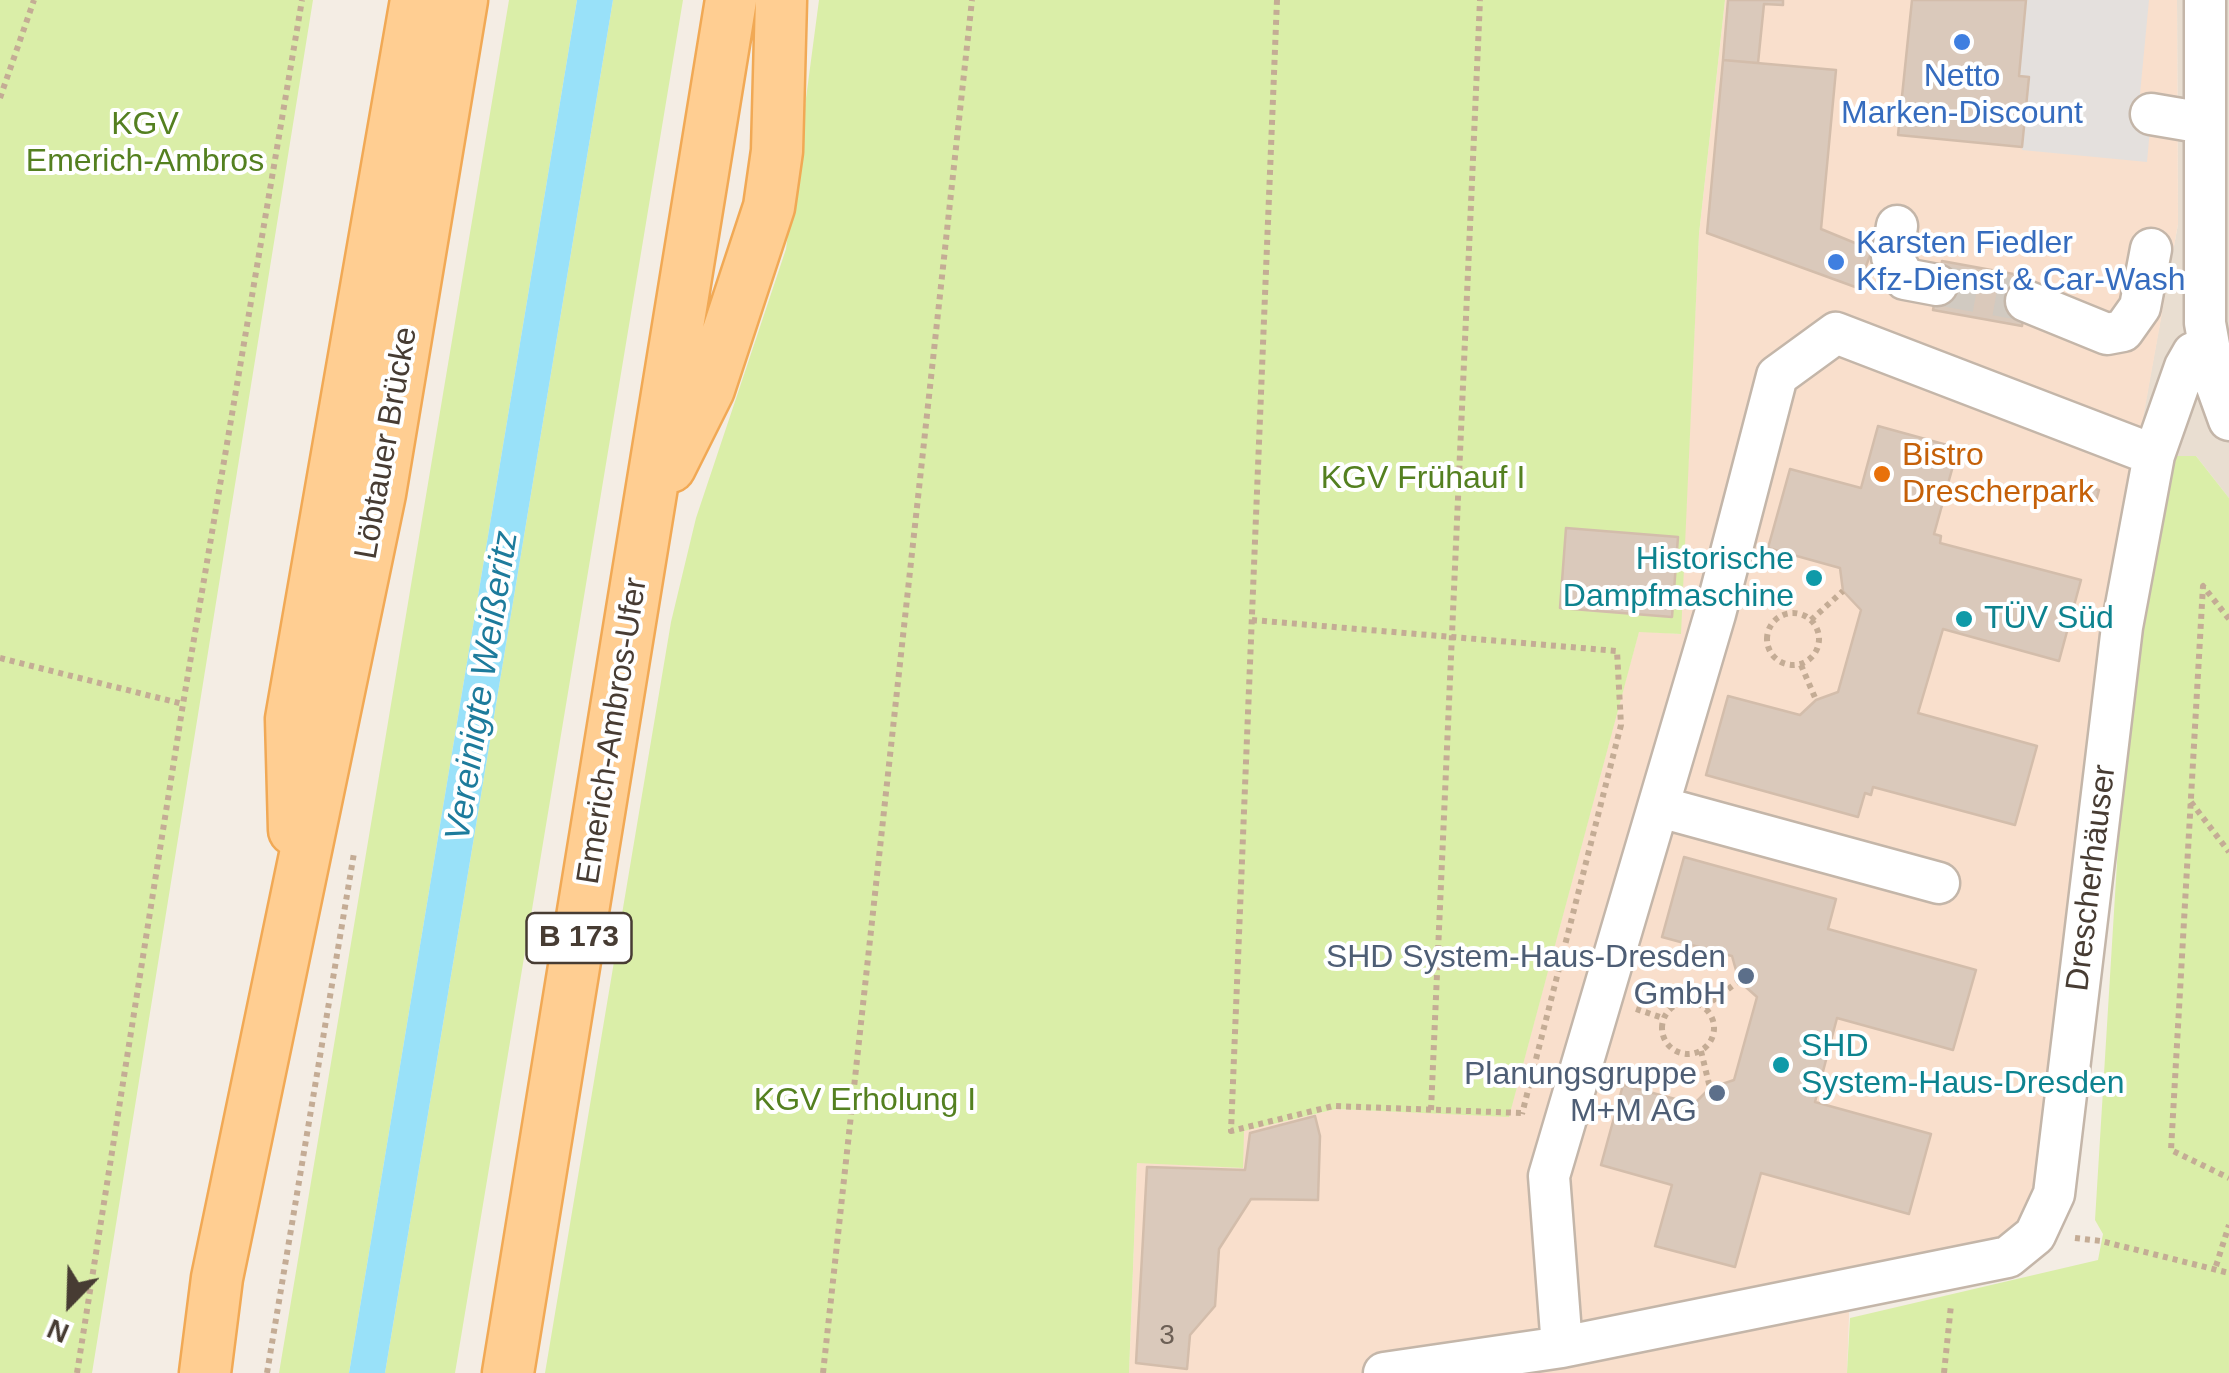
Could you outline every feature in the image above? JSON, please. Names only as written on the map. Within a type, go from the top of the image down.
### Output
[{"type":"main road","points":[[205,1373],[218,1278],[300,884],[292,807],[291,719],[416,0]]},
{"type":"main road","name":"Löbtauer Brücke","points":[[300,884],[380,494],[462,0]]},
{"type":"main road","name":"B 173","points":[[651,502],[730,0]]},
{"type":"main road","points":[[651,502],[709,390],[761,239],[778,151],[781,0]]},
{"type":"main road","name":"Emerich-Ambros-Ufer","points":[[508,1373],[651,502]]},
{"type":"street","points":[[2205,0],[2203,276],[2209,347],[2216,384],[2229,420]]},
{"type":"street","points":[[2152,114],[2204,123]]},
{"type":"street","points":[[1897,226],[1892,258],[1905,280],[1938,285]]},
{"type":"street","points":[[2026,300],[2107,334],[2123,330],[2140,307],[2151,250]]},
{"type":"street","points":[[1562,1347],[1549,1176],[1660,807],[1777,376],[1836,332],[2154,454]]},
{"type":"street","name":"Drescherhäuser","points":[[2034,1235],[2054,1194],[2122,627],[2154,454],[2193,354],[2209,347]]},
{"type":"street","points":[[1660,807],[1939,883]]},
{"type":"street","points":[[1384,1373],[1562,1347],[2008,1258],[2034,1235]]},
{"type":"path","points":[[0,98],[34,0]]},
{"type":"path","points":[[77,1373],[183,704],[302,0]]},
{"type":"path","points":[[823,1373],[972,0]]},
{"type":"path","points":[[1277,0],[1231,1131],[1333,1106],[1522,1113]]},
{"type":"path","points":[[1431,1110],[1480,0]]},
{"type":"path","points":[[2229,619],[2204,586],[2171,1150],[2229,1178]]},
{"type":"path","points":[[1811,620],[1843,591]]},
{"type":"path","points":[[1790,613],[1811,620],[1819,644],[1810,660],[1800,665],[1779,662],[1770,652],[1769,629],[1775,620],[1790,613]]},
{"type":"path","points":[[1252,620],[1617,651]]},
{"type":"path","points":[[0,658],[183,704]]},
{"type":"path","points":[[1800,665],[1816,700]]},
{"type":"path","points":[[2191,802],[2229,852]]},
{"type":"path","points":[[1704,1007],[1738,982]]},
{"type":"path","points":[[1693,1002],[1704,1007],[1714,1031],[1700,1050],[1687,1054],[1673,1049],[1662,1029],[1664,1018],[1675,1005],[1693,1002]]},
{"type":"path","points":[[1700,1050],[1710,1088]]},
{"type":"path","points":[[2216,1267],[2229,1225]]},
{"type":"path","points":[[2034,1235],[2101,1241],[2229,1273]]},
{"type":"path","points":[[1944,1373],[1954,1269]]},
{"type":"shaded area","points":[[1725,0],[2177,0],[2178,224],[2138,447],[2035,1235],[1850,1289],[1847,1373],[1129,1373],[1137,1162],[1243,1168],[1243,1131],[1336,1109],[1509,1116],[1639,631],[1680,634],[1699,234]]},
{"type":"shaded area","points":[[2026,0],[2149,0],[2140,94],[2153,96],[2147,162],[2022,150],[2029,78],[2019,76]]},
{"type":"shaded area","points":[[2177,0],[2229,0],[2229,498],[2196,456],[2175,456],[2139,438],[2178,224]]},
{"type":"green space","name":"KGV Emerich-Ambros","points":[[0,0],[313,0],[92,1373],[0,1373]]},
{"type":"green space","points":[[509,0],[577,0],[349,1373],[279,1373]]},
{"type":"green space","points":[[613,0],[683,0],[455,1373],[385,1373]]},
{"type":"green space","name":"KGV Erholung I","points":[[819,0],[1725,0],[1699,234],[1681,634],[1639,632],[1509,1117],[1336,1109],[1244,1131],[1243,1168],[1137,1163],[1129,1373],[545,1373],[671,622],[696,518],[786,249]]},
{"type":"green space","points":[[2175,456],[2196,456],[2229,498],[2229,1373],[1847,1373],[1850,1318],[2098,1260],[2103,1234],[2095,1220],[2132,619]]},
{"type":"water","name":"Vereinigte Weißeritz","points":[[577,0],[613,0],[385,1373],[349,1373]]},
{"type":"building","points":[[1728,0],[1783,0],[1783,5],[1764,4],[1758,63],[1723,60]]},
{"type":"building","points":[[1912,0],[2026,0],[2019,76],[2029,77],[2022,147],[1898,135]]},
{"type":"building","points":[[1723,60],[1836,70],[1821,229],[1872,250],[1858,288],[1707,233]]},
{"type":"building","points":[[1942,261],[2030,277],[2022,326],[1933,310]]},
{"type":"building","name":"TÜV Süd","points":[[1878,426],[1958,448],[1934,534],[1941,536],[1940,543],[2081,580],[2059,661],[1943,629],[1918,713],[2037,746],[2015,825],[1873,787],[1871,795],[1865,793],[1858,817],[1706,775],[1728,696],[1800,715],[1816,700],[1838,692],[1861,610],[1843,591],[1840,568],[1768,548],[1790,469],[1861,488]]},
{"type":"building","points":[[2078,484],[2099,490],[2095,505],[2074,499]]},
{"type":"building","points":[[1566,528],[1678,537],[1672,617],[1560,608]]},
{"type":"building","name":"SHD System-Haus-Dresden","points":[[1684,857],[1836,899],[1828,929],[1976,970],[1953,1050],[1837,1018],[1815,1102],[1931,1134],[1909,1214],[1761,1173],[1735,1267],[1655,1246],[1672,1185],[1601,1165],[1623,1085],[1694,1104],[1710,1088],[1734,1080],[1757,997],[1739,981],[1732,956],[1662,937]]},
{"type":"building","points":[[1315,1116],[1320,1136],[1318,1200],[1251,1199],[1219,1249],[1215,1306],[1190,1335],[1187,1369],[1136,1363],[1147,1167],[1245,1170],[1250,1133]]},
{"type":"tunnel","points":[[1937,285],[2026,301]]},
{"type":"place","name":"Netto Marken-Discount","points":[[1962,42]]},
{"type":"place","name":"Karsten Fiedler Kfz-Dienst & Car-Wash","points":[[1836,262]]},
{"type":"place","name":"Bistro Drescherpark","points":[[1882,474]]},
{"type":"place","name":"Historische Dampfmaschine","points":[[1814,578]]},
{"type":"place","name":"TÜV Süd","points":[[1964,619]]},
{"type":"place","name":"SHD System-Haus-Dresden GmbH","points":[[1746,976]]},
{"type":"place","name":"SHD System-Haus-Dresden","points":[[1781,1065]]},
{"type":"place","name":"Planungsgruppe M+M AG","points":[[1717,1093]]},
{"type":"park label","name":"KGV Frühauf I","points":[[1423,479]]}]
